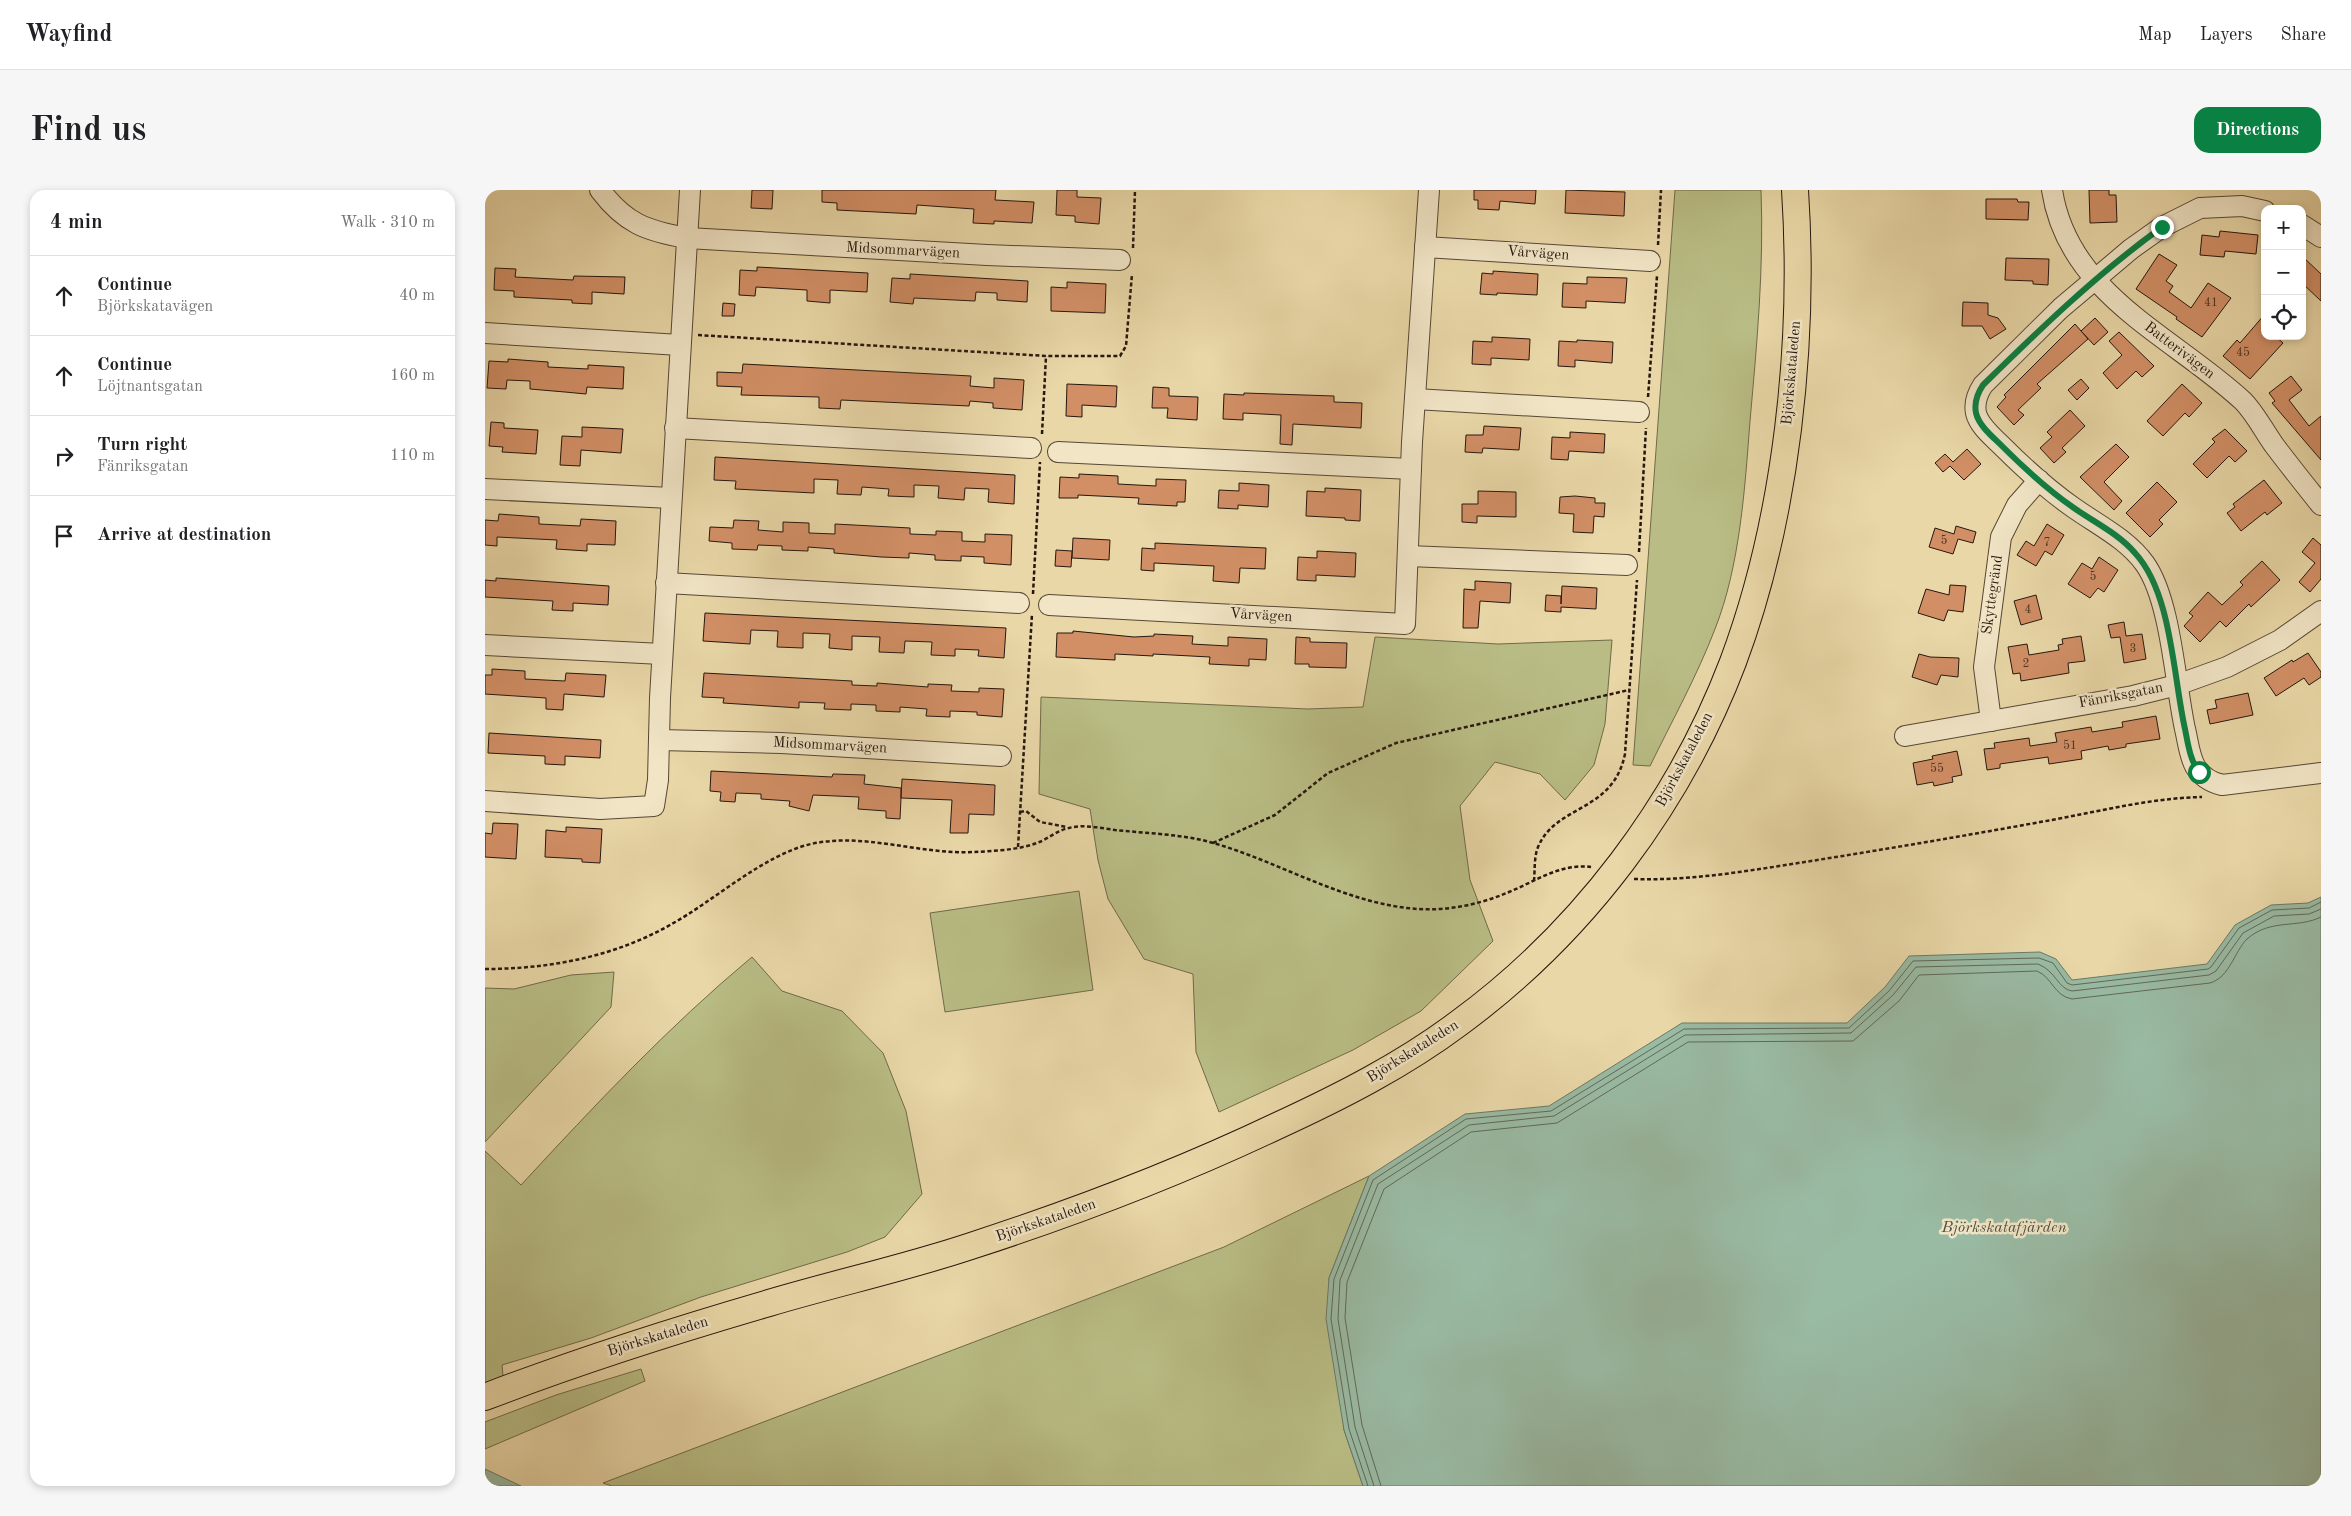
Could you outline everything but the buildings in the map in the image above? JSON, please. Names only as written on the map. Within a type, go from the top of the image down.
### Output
[{"type":"main road","name":"Björkskataleden","points":[[485,1397],[613,1350],[770,1303],[966,1248],[1110,1199],[1173,1173],[1319,1106],[1379,1075],[1459,1024],[1524,970],[1583,910],[1631,850],[1659,810],[1693,748],[1732,663],[1754,598],[1763,563],[1785,446],[1797,312],[1798,248],[1795,190]]},
{"type":"street","name":"Midsommarvägen","points":[[600,190],[610,203],[634,222],[657,233],[687,238],[987,256],[1128,261]]},
{"type":"street","points":[[485,801],[600,809],[654,806],[658,780],[662,654],[690,190]]},
{"type":"street","name":"Vårvägen","points":[[1049,605],[1405,624],[1411,469],[1429,190]]},
{"type":"street","name":"Batterivägen","points":[[2052,190],[2057,218],[2068,242],[2075,256],[2094,280],[2140,322],[2195,360],[2245,403],[2287,463],[2321,504]]},
{"type":"street","points":[[2261,210],[2242,206],[2200,208],[2162,227],[2061,308],[1983,385],[1975,403],[1978,418],[1997,441],[2039,480],[2072,506],[2127,544],[2145,564],[2159,593],[2192,760],[2199,772],[2207,779],[2222,784],[2321,773]]},
{"type":"street","points":[[2306,228],[2321,237]]},
{"type":"street","name":"Vårvägen","points":[[1425,247],[1650,261]]},
{"type":"street","points":[[485,333],[680,345]]},
{"type":"street","points":[[1415,399],[1639,412]]},
{"type":"street","points":[[675,428],[1031,448]]},
{"type":"street","points":[[1058,452],[1411,469]]},
{"type":"street","name":"Skyttegränd","points":[[1991,721],[1984,667],[2001,537],[2017,505],[2039,480]]},
{"type":"street","points":[[485,489],[671,498]]},
{"type":"street","points":[[1408,556],[1627,565]]},
{"type":"street","points":[[666,583],[1019,603]]},
{"type":"street","name":"Fänriksgatan","points":[[1905,736],[2133,696],[2177,685],[2227,667],[2280,640],[2321,611]]},
{"type":"street","points":[[485,645],[662,654]]},
{"type":"street","name":"Midsommarvägen","points":[[659,740],[781,743],[1001,756]]},
{"type":"path","points":[[680,345],[689,334],[1046,356],[1120,356],[1126,346],[1128,261],[1135,190]]},
{"type":"path","points":[[1212,843],[1275,815],[1328,773],[1396,743],[1629,690]]},
{"type":"path","points":[[1631,878],[1668,879],[1773,867],[1907,846],[2181,797],[2208,796]]},
{"type":"path","points":[[1020,812],[1027,811],[1043,824],[1068,828],[1086,827],[1161,834],[1212,843],[1385,905],[1421,910],[1463,906],[1507,894],[1576,865],[1598,869]]},
{"type":"path","points":[[485,969],[519,969],[552,965],[593,956],[625,945],[669,926],[771,861],[813,843],[860,842],[973,852],[1035,844],[1068,828]]},
{"type":"green space","points":[[1675,190],[1761,190],[1761,277],[1743,499],[1736,553],[1723,605],[1708,647],[1650,766],[1633,765]]},
{"type":"green space","points":[[1375,637],[1498,644],[1612,640],[1605,724],[1594,765],[1565,800],[1540,774],[1495,762],[1460,806],[1470,880],[1493,941],[1421,1011],[1353,1050],[1219,1112],[1196,1052],[1193,974],[1144,959],[1108,899],[1098,860],[1090,809],[1039,794],[1041,697],[1308,709],[1363,707]]},
{"type":"green space","points":[[1079,891],[1093,990],[945,1012],[930,913]]},
{"type":"green space","points":[[752,957],[782,991],[842,1011],[883,1053],[906,1111],[922,1194],[885,1237],[847,1252],[701,1297],[591,1338],[502,1365],[503,1376],[485,1383],[485,1151],[521,1185],[604,1096],[691,1011]]},
{"type":"green space","points":[[614,972],[611,1007],[485,1142],[485,988],[514,989],[571,975]]},
{"type":"green space","points":[[1369,1176],[1329,1278],[1344,1430],[1363,1486],[612,1486],[603,1483],[1224,1247]]},
{"type":"green space","points":[[641,1369],[645,1381],[485,1449],[485,1422],[556,1395]]},
{"type":"water","name":"Björkskatafjärden","points":[[2321,897],[2321,1486],[1363,1486],[1344,1430],[1326,1319],[1329,1278],[1369,1176],[1465,1114],[1549,1106],[1682,1023],[1847,1023],[1885,987],[1909,956],[2040,952],[2056,959],[2072,980],[2207,964],[2235,925],[2271,905],[2308,903]]},
{"type":"water","points":[[485,1469],[521,1486],[485,1486]]},
{"type":"route","points":[[2162,227],[2131,249],[2061,308],[1983,385],[1975,403],[1978,418],[2018,462],[2072,506],[2127,544],[2145,564],[2153,578],[2163,606],[2183,720],[2192,760],[2199,772]]}]
